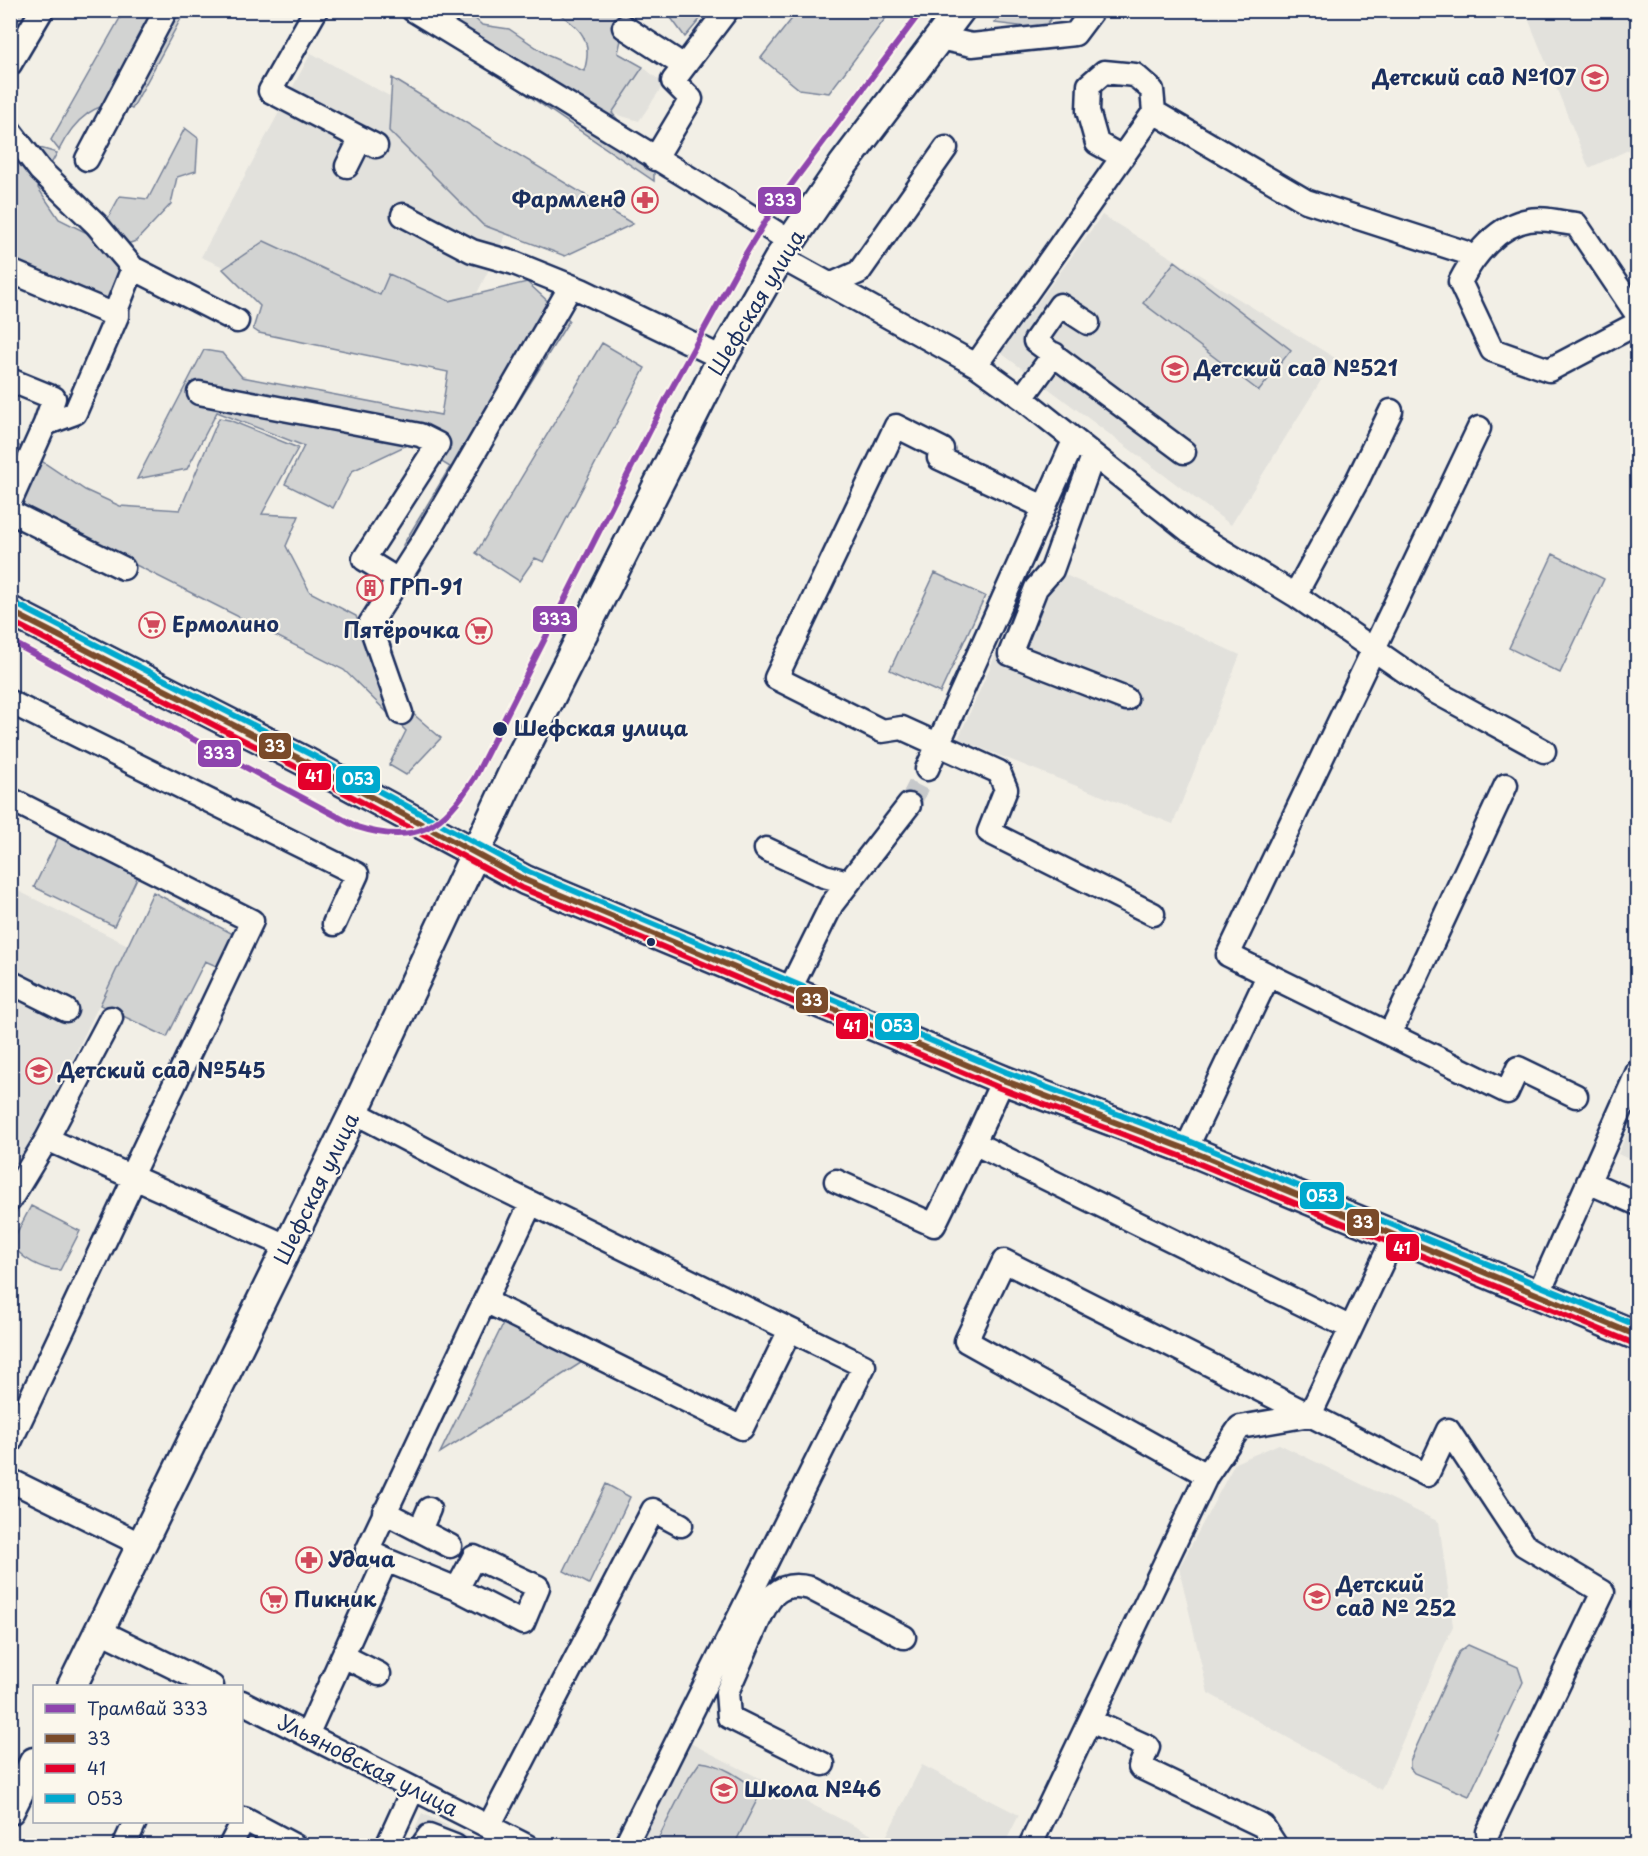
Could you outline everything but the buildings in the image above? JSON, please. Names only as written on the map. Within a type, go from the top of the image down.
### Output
[{"type":"main road","name":"Шефская улица","points":[[72,1685],[289,1247],[475,852],[722,358],[786,250],[843,165],[960,10]]},
{"type":"main road","points":[[12,614],[308,763],[525,880],[1003,1080],[1186,1149],[1638,1336]]},
{"type":"main road","points":[[10,1810],[33,1764]]},
{"type":"street","points":[[10,64],[42,10]]},
{"type":"street","points":[[87,159],[166,10]]},
{"type":"street","points":[[316,10],[270,91],[368,142],[347,166]]},
{"type":"street","points":[[412,10],[655,159],[709,189],[830,285],[976,365],[1022,398],[1188,530],[1295,595],[1432,690],[1544,751]]},
{"type":"street","points":[[655,159],[691,99],[673,81],[727,10]]},
{"type":"street","points":[[939,38],[972,45],[1075,34],[1093,10]]},
{"type":"street","points":[[624,27],[684,66]]},
{"type":"street","points":[[976,365],[1154,112],[1152,90],[1136,75],[1104,72],[1089,85],[1088,111],[1097,143],[1122,157]]},
{"type":"street","points":[[1154,112],[1306,201],[1464,252],[1472,258]]},
{"type":"street","points":[[10,131],[40,170],[96,224],[133,268],[237,321]]},
{"type":"street","points":[[830,285],[859,272],[945,148]]},
{"type":"street","points":[[403,214],[472,251],[514,262],[571,286],[722,358]]},
{"type":"street","points":[[1638,316],[1576,224],[1529,220],[1497,235],[1472,258],[1460,282],[1492,350],[1549,370],[1638,323]]},
{"type":"street","points":[[45,424],[75,412],[117,316],[117,308],[133,268]]},
{"type":"street","points":[[10,271],[117,316]]},
{"type":"street","points":[[401,713],[370,624],[571,286]]},
{"type":"street","points":[[1088,323],[1060,305],[1035,341],[1184,452]]},
{"type":"street","points":[[1022,398],[1054,354]]},
{"type":"street","points":[[10,380],[54,398],[45,424],[10,502]]},
{"type":"street","points":[[200,393],[420,435],[438,444],[364,559],[398,580]]},
{"type":"street","points":[[1295,595],[1357,481],[1391,411]]},
{"type":"street","points":[[1043,510],[1033,502],[939,458],[942,449],[896,426],[776,678],[882,732],[902,728],[999,772],[1006,789],[989,832],[1153,914]]},
{"type":"street","points":[[1479,428],[1228,955],[1507,1092],[1518,1068],[1576,1095]]},
{"type":"street","points":[[927,769],[1074,441]]},
{"type":"street","points":[[1093,456],[1052,570],[1036,588],[1010,654],[1126,699]]},
{"type":"street","points":[[10,512],[123,568]]},
{"type":"street","points":[[10,702],[357,874],[334,924]]},
{"type":"street","points":[[1390,1034],[1506,785]]},
{"type":"street","points":[[10,799],[252,921],[10,1442]]},
{"type":"street","points":[[789,991],[832,904],[909,806]]},
{"type":"street","points":[[766,849],[824,876],[848,882]]},
{"type":"street","points":[[1186,1149],[1268,976]]},
{"type":"street","points":[[10,982],[66,1010]]},
{"type":"street","points":[[10,1200],[47,1139],[111,1018]]},
{"type":"street","points":[[1538,1295],[1638,1071]]},
{"type":"street","points":[[836,1181],[934,1225],[1003,1080]]},
{"type":"street","points":[[354,1112],[531,1203],[864,1366],[741,1635],[625,1845]]},
{"type":"street","points":[[47,1139],[289,1247]]},
{"type":"street","points":[[974,1143],[1351,1328]]},
{"type":"street","points":[[1588,1182],[1638,1204]]},
{"type":"street","points":[[457,1589],[367,1551],[531,1203]]},
{"type":"street","points":[[1310,1415],[1394,1236]]},
{"type":"street","points":[[1207,1475],[966,1341],[1004,1261],[1427,1475],[1448,1430],[1524,1545],[1603,1592],[1488,1832]]},
{"type":"street","points":[[485,1301],[742,1428],[790,1330]]},
{"type":"street","points":[[1030,1845],[1091,1721],[1176,1534],[1207,1475],[1240,1428],[1310,1415]]},
{"type":"street","points":[[10,1480],[142,1545]]},
{"type":"street","points":[[489,1826],[653,1510],[681,1525]]},
{"type":"street","points":[[384,1512],[425,1519],[450,1546]]},
{"type":"street","points":[[307,1735],[386,1560]]},
{"type":"street","points":[[823,1764],[729,1717],[726,1692],[741,1635],[772,1596],[783,1586],[797,1584],[810,1588],[904,1637]]},
{"type":"street","points":[[100,1630],[210,1685]]},
{"type":"street","points":[[343,1656],[379,1674]]},
{"type":"street","name":"Ульяновская улица","points":[[243,1703],[527,1845]]},
{"type":"street","points":[[1091,1721],[1148,1747],[1140,1767],[1263,1826],[1276,1845]]},
{"type":"street","points":[[387,1845],[413,1789]]},
{"type":"street","points":[[243,1821],[244,1819],[295,1845]]},
{"type":"street","points":[[124,1845],[134,1823]]},
{"type":"street","points":[[230,1845],[242,1823]]},
{"type":"street","points":[[422,1845],[429,1836],[455,1845]]},
{"type":"shaded area","points":[[11,11],[46,11],[11,72]]},
{"type":"shaded area","points":[[124,11],[185,11],[132,109],[120,105],[108,105],[88,113],[71,130],[59,150],[51,140]]},
{"type":"shaded area","points":[[404,11],[467,11],[482,25],[509,29],[549,56],[584,71],[587,51],[583,35],[555,11],[634,11],[624,27],[618,53],[643,67],[612,113],[654,160],[654,181]]},
{"type":"shaded area","points":[[666,11],[707,11],[685,37]]},
{"type":"shaded area","points":[[798,11],[891,11],[829,93],[799,89],[761,58]]},
{"type":"shaded area","points":[[1004,11],[1057,11],[1043,29],[994,23]]},
{"type":"shaded area","name":"Детский сад №107","points":[[1525,11],[1637,11],[1637,146],[1589,168]]},
{"type":"shaded area","points":[[311,53],[535,176],[451,346],[366,331],[201,257]]},
{"type":"shaded area","points":[[643,67],[664,84],[639,121],[611,113]]},
{"type":"shaded area","points":[[392,78],[633,224],[565,256],[483,225],[389,131]]},
{"type":"shaded area","points":[[185,128],[198,138],[196,171],[177,177],[171,204],[136,241],[121,246],[121,281],[99,310],[11,273],[10,132],[40,148],[57,153],[38,188],[59,219],[97,238],[120,196],[148,199]]},
{"type":"shaded area","name":"Детский сад №521","points":[[1102,215],[1335,358],[1231,525],[1001,353]]},
{"type":"shaded area","points":[[264,241],[380,295],[389,274],[449,301],[527,282],[569,321],[410,577],[403,545],[450,467],[411,443],[352,471],[333,508],[285,484],[304,446],[217,412],[187,469],[137,479],[204,350],[222,353],[242,377],[441,415],[448,372],[259,333],[253,329],[260,306],[223,269]]},
{"type":"shaded area","points":[[1175,261],[1291,350],[1259,391],[1143,303]]},
{"type":"shaded area","points":[[602,343],[645,368],[544,562],[535,558],[519,581],[476,553]]},
{"type":"shaded area","points":[[219,418],[298,448],[262,514],[299,516],[286,546],[310,592],[356,616],[369,654],[404,706],[441,738],[406,775],[389,765],[406,731],[344,670],[11,502],[10,440],[85,490],[120,506],[180,510]]},
{"type":"shaded area","points":[[1553,554],[1604,579],[1560,673],[1509,648]]},
{"type":"shaded area","points":[[1037,562],[1240,655],[1173,824],[958,739]]},
{"type":"shaded area","points":[[935,573],[985,596],[940,693],[890,670]]},
{"type":"shaded area","points":[[59,836],[138,876],[114,926],[34,887]]},
{"type":"shaded area","name":"Детский сад №545","points":[[10,887],[128,945],[18,1172],[10,1168]]},
{"type":"shaded area","points":[[153,892],[235,935],[221,968],[205,961],[167,1037],[100,1005]]},
{"type":"shaded area","points":[[1637,1111],[1637,1163],[1618,1154]]},
{"type":"shaded area","points":[[31,1206],[80,1231],[60,1270],[39,1266],[32,1262],[15,1248],[12,1242]]},
{"type":"shaded area","points":[[506,1318],[587,1359],[440,1453]]},
{"type":"shaded area","name":"Детский сад № 252","points":[[1279,1444],[1439,1522],[1453,1626],[1381,1790],[1208,1693],[1179,1568],[1235,1463]]},
{"type":"shaded area","points":[[606,1484],[630,1497],[589,1584],[564,1571]]},
{"type":"shaded area","points":[[1468,1645],[1518,1667],[1523,1682],[1469,1796],[1414,1773],[1410,1768],[1410,1761],[1459,1652]]},
{"type":"shaded area","name":"Школа №46","points":[[688,1742],[884,1841],[922,1765],[1019,1815],[1004,1845],[636,1846]]},
{"type":"shaded area","points":[[700,1762],[715,1765],[730,1772],[757,1791],[758,1798],[734,1845],[655,1845],[689,1778]]},
{"type":"shaded area","points":[[422,1813],[486,1845],[408,1846]]},
{"type":"tunnel","points":[[909,805],[927,769]]},
{"type":"tram line","name":"333","points":[[10,641],[357,827],[396,834],[412,833],[439,820],[452,809],[475,777],[667,397],[745,255],[773,209],[922,10]]},
{"type":"transit line","name":"053","points":[[14,603],[312,755],[529,872],[1006,1072],[1189,1141],[1638,1326]]},
{"type":"transit line","name":"33","points":[[10,611],[308,763],[525,880],[1003,1080],[1186,1149],[1638,1336]]},
{"type":"transit line","name":"41","points":[[10,621],[304,771],[522,888],[1000,1088],[1183,1157],[1635,1344]]},
{"type":"place","name":"Детский сад №107","points":[[1595,78]]},
{"type":"place","name":"Фармленд","points":[[645,200]]},
{"type":"place","name":"Детский сад №521","points":[[1175,369]]},
{"type":"place","name":"ГРП-91","points":[[370,588]]},
{"type":"place","name":"Ермолино","points":[[152,625]]},
{"type":"place","name":"Пятёрочка","points":[[479,631]]},
{"type":"place","name":"Шефская улица","points":[[500,729]]},
{"type":"place","name":"Детский сад №545","points":[[39,1071]]},
{"type":"place","name":"Удача","points":[[309,1560]]},
{"type":"place","name":"Детский сад № 252","points":[[1317,1597]]},
{"type":"place","name":"Пикник","points":[[274,1600]]},
{"type":"place","name":"Школа №46","points":[[724,1790]]}]
